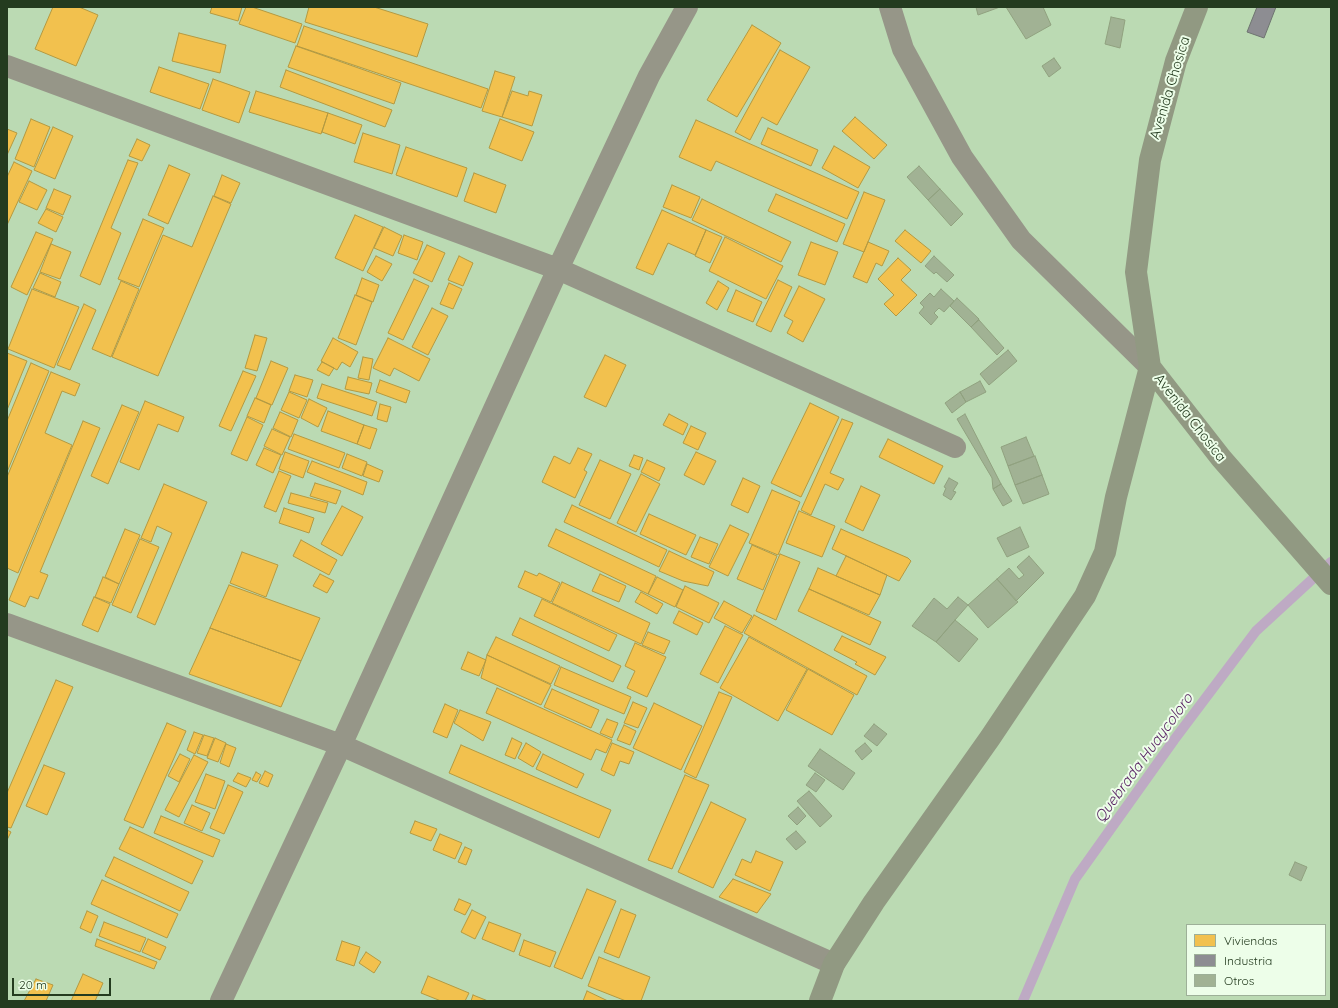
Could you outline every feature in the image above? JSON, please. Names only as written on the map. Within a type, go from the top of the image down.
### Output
[{"type":"main road","name":"Avenida Chosica","points":[[1197,7],[1176,61],[1150,160],[1136,272],[1150,367],[1221,458],[1331,584]]},
{"type":"main road","points":[[820,1001],[834,964],[874,902],[990,738],[1085,596],[1105,552],[1116,497],[1150,367]]},
{"type":"street","points":[[221,1001],[341,745],[558,269],[649,76],[687,7]]},
{"type":"street","points":[[890,7],[903,49],[962,157],[1021,240],[1150,367]]},
{"type":"street","points":[[7,66],[558,269],[955,447]]},
{"type":"street","points":[[7,624],[341,745],[834,964]]},
{"type":"building: Viviendas","points":[[53,7],[79,7],[98,15],[76,66],[35,49]]},
{"type":"building: Viviendas","points":[[212,7],[242,7],[238,21],[210,13]]},
{"type":"building: Viviendas","points":[[246,7],[252,7],[302,24],[295,43],[239,24]]},
{"type":"building: Viviendas","points":[[309,7],[374,7],[428,24],[417,57],[305,22]]},
{"type":"building: Viviendas","points":[[752,25],[781,43],[737,117],[707,100]]},
{"type":"building: Viviendas","points":[[304,26],[488,89],[481,108],[297,46]]},
{"type":"building: Viviendas","points":[[179,33],[226,45],[220,73],[172,61]]},
{"type":"building: Viviendas","points":[[296,46],[401,83],[394,104],[288,67]]},
{"type":"building: Viviendas","points":[[780,50],[810,67],[777,125],[762,117],[750,140],[735,132]]},
{"type":"building: Viviendas","points":[[159,67],[209,84],[200,109],[150,92]]},
{"type":"building: Viviendas","points":[[286,70],[392,110],[385,127],[280,87]]},
{"type":"building: Viviendas","points":[[495,71],[515,77],[502,117],[482,111]]},
{"type":"building: Viviendas","points":[[213,79],[250,92],[239,123],[202,110]]},
{"type":"building: Viviendas","points":[[256,91],[328,113],[321,134],[249,112]]},
{"type":"building: Viviendas","points":[[512,91],[528,96],[529,91],[542,95],[532,126],[502,117]]},
{"type":"building: Viviendas","points":[[328,113],[362,125],[355,144],[322,132]]},
{"type":"building: Viviendas","points":[[855,117],[887,145],[874,159],[842,131]]},
{"type":"building: Viviendas","points":[[31,119],[50,127],[34,167],[15,159]]},
{"type":"building: Viviendas","points":[[500,119],[534,132],[522,161],[489,148]]},
{"type":"building: Viviendas","points":[[696,120],[859,192],[847,219],[716,161],[711,171],[679,157]]},
{"type":"building: Viviendas","points":[[53,127],[73,136],[55,179],[34,170]]},
{"type":"building: Viviendas","points":[[768,128],[818,150],[811,166],[761,144]]},
{"type":"building: Viviendas","points":[[7,129],[17,133],[7,155]]},
{"type":"building: Viviendas","points":[[363,133],[400,145],[392,174],[354,162]]},
{"type":"building: Viviendas","points":[[137,139],[150,145],[142,161],[129,156]]},
{"type":"building: Viviendas","points":[[834,146],[870,167],[858,188],[822,168]]},
{"type":"building: Viviendas","points":[[406,147],[467,168],[457,197],[396,175]]},
{"type":"building: Viviendas","points":[[128,160],[138,163],[111,228],[121,233],[100,285],[80,276]]},
{"type":"building: Viviendas","points":[[14,162],[32,171],[7,225],[7,177]]},
{"type":"building: Viviendas","points":[[169,165],[190,174],[168,224],[148,215]]},
{"type":"building: Viviendas","points":[[474,173],[506,185],[496,213],[464,201]]},
{"type":"building: Viviendas","points":[[222,175],[240,183],[231,203],[214,196]]},
{"type":"building: Viviendas","points":[[29,181],[47,190],[37,210],[19,202]]},
{"type":"building: Viviendas","points":[[672,185],[700,197],[691,218],[663,207]]},
{"type":"building: Viviendas","points":[[54,189],[71,196],[63,215],[46,208]]},
{"type":"building: Viviendas","points":[[864,192],[885,200],[864,252],[843,244]]},
{"type":"building: Viviendas","points":[[776,194],[845,224],[837,242],[768,211]]},
{"type":"building: Viviendas","points":[[213,196],[231,204],[158,376],[112,357],[163,235],[192,247]]},
{"type":"building: Viviendas","points":[[702,199],[791,242],[781,262],[692,220]]},
{"type":"building: Viviendas","points":[[46,209],[63,217],[56,232],[38,223]]},
{"type":"building: Viviendas","points":[[662,210],[706,230],[695,255],[668,243],[653,275],[636,268]]},
{"type":"building: Viviendas","points":[[355,215],[383,227],[363,271],[335,258]]},
{"type":"building: Viviendas","points":[[143,219],[164,228],[139,287],[118,279]]},
{"type":"building: Viviendas","points":[[384,227],[402,236],[393,256],[374,248]]},
{"type":"building: Viviendas","points":[[706,230],[722,237],[710,263],[695,256]]},
{"type":"building: Viviendas","points":[[905,230],[931,251],[921,263],[895,241]]},
{"type":"building: Viviendas","points":[[36,232],[53,239],[27,295],[11,287]]},
{"type":"building: Viviendas","points":[[404,235],[423,242],[417,260],[398,253]]},
{"type":"building: Viviendas","points":[[725,237],[783,266],[766,299],[709,271]]},
{"type":"building: Viviendas","points":[[811,242],[838,252],[825,285],[798,275]]},
{"type":"building: Viviendas","points":[[868,242],[889,251],[882,266],[876,263],[867,283],[853,277]]},
{"type":"building: Viviendas","points":[[51,244],[71,252],[60,279],[40,272]]},
{"type":"building: Viviendas","points":[[427,245],[445,253],[432,282],[413,273]]},
{"type":"building: Viviendas","points":[[376,256],[392,264],[382,281],[367,272]]},
{"type":"building: Viviendas","points":[[459,256],[473,263],[463,286],[448,280]]},
{"type":"building: Viviendas","points":[[898,258],[911,270],[901,280],[917,295],[896,316],[884,304],[894,295],[878,279]]},
{"type":"building: Viviendas","points":[[40,273],[61,282],[55,297],[33,288]]},
{"type":"building: Viviendas","points":[[362,278],[379,285],[373,302],[356,295]]},
{"type":"building: Viviendas","points":[[414,279],[429,286],[403,340],[388,333]]},
{"type":"building: Viviendas","points":[[778,280],[792,287],[771,332],[756,325]]},
{"type":"building: Viviendas","points":[[121,281],[139,289],[111,357],[92,349]]},
{"type":"building: Viviendas","points":[[718,281],[729,288],[717,310],[706,303]]},
{"type":"building: Viviendas","points":[[449,283],[462,289],[453,309],[440,304]]},
{"type":"building: Viviendas","points":[[799,286],[825,299],[803,342],[787,333],[793,321],[784,316]]},
{"type":"building: Viviendas","points":[[32,289],[79,307],[54,368],[8,349]]},
{"type":"building: Viviendas","points":[[736,290],[762,302],[753,322],[727,311]]},
{"type":"building: Viviendas","points":[[355,295],[372,302],[356,345],[338,338]]},
{"type":"building: Viviendas","points":[[84,304],[96,310],[70,370],[57,365]]},
{"type":"building: Viviendas","points":[[432,308],[448,316],[428,355],[412,347]]},
{"type":"building: Viviendas","points":[[255,335],[267,338],[257,371],[245,368]]},
{"type":"building: Viviendas","points":[[333,338],[358,352],[350,367],[342,362],[337,370],[321,361]]},
{"type":"building: Viviendas","points":[[388,338],[430,359],[419,381],[394,368],[390,376],[373,368]]},
{"type":"building: Viviendas","points":[[7,353],[27,361],[7,410]]},
{"type":"building: Viviendas","points":[[605,355],[626,365],[606,407],[584,397]]},
{"type":"building: Viviendas","points":[[363,357],[373,359],[369,380],[358,378]]},
{"type":"building: Viviendas","points":[[271,361],[288,368],[272,405],[256,398]]},
{"type":"building: Viviendas","points":[[322,362],[334,368],[329,376],[317,370]]},
{"type":"building: Viviendas","points":[[31,363],[49,371],[7,472],[7,421]]},
{"type":"building: Viviendas","points":[[243,371],[256,376],[231,431],[219,426]]},
{"type":"building: Viviendas","points":[[51,372],[80,384],[75,396],[62,391],[45,433],[72,445],[18,573],[7,568],[7,477]]},
{"type":"building: Viviendas","points":[[295,375],[313,380],[307,397],[289,391]]},
{"type":"building: Viviendas","points":[[348,377],[372,383],[369,394],[345,389]]},
{"type":"building: Viviendas","points":[[380,380],[410,391],[406,403],[376,392]]},
{"type":"building: Viviendas","points":[[322,384],[377,402],[372,416],[317,398]]},
{"type":"building: Viviendas","points":[[289,392],[307,400],[299,418],[281,410]]},
{"type":"building: Viviendas","points":[[255,398],[271,405],[264,423],[247,416]]},
{"type":"building: Viviendas","points":[[309,399],[327,408],[318,427],[301,418]]},
{"type":"building: Viviendas","points":[[145,401],[184,417],[178,432],[158,424],[139,470],[120,462]]},
{"type":"building: Viviendas","points":[[810,403],[839,417],[801,497],[771,483]]},
{"type":"building: Viviendas","points":[[380,404],[391,407],[387,422],[377,419]]},
{"type":"building: Viviendas","points":[[122,405],[139,412],[108,484],[91,476]]},
{"type":"building: Viviendas","points":[[328,411],[364,425],[357,444],[321,431]]},
{"type":"building: Viviendas","points":[[280,412],[298,420],[291,437],[273,428]]},
{"type":"building: Viviendas","points":[[669,414],[688,424],[683,435],[663,425]]},
{"type":"building: Viviendas","points":[[247,417],[263,425],[247,461],[231,454]]},
{"type":"building: Viviendas","points":[[842,419],[853,423],[830,473],[844,479],[838,490],[825,484],[811,515],[801,510]]},
{"type":"building: Viviendas","points":[[83,421],[100,428],[40,572],[48,575],[38,599],[30,596],[25,607],[9,600]]},
{"type":"building: Viviendas","points":[[364,425],[377,429],[370,449],[357,444]]},
{"type":"building: Viviendas","points":[[691,426],[706,433],[698,450],[683,443]]},
{"type":"building: Viviendas","points":[[272,429],[290,437],[282,455],[264,446]]},
{"type":"building: Viviendas","points":[[294,434],[345,453],[339,468],[288,449]]},
{"type":"building: Viviendas","points":[[888,439],[943,466],[934,484],[879,457]]},
{"type":"building: Viviendas","points":[[264,448],[281,455],[273,473],[256,465]]},
{"type":"building: Viviendas","points":[[578,448],[592,454],[584,470],[587,472],[575,498],[542,482],[554,456],[570,464]]},
{"type":"building: Viviendas","points":[[285,452],[309,461],[303,478],[279,469]]},
{"type":"building: Viviendas","points":[[696,452],[716,461],[704,485],[684,475]]},
{"type":"building: Viviendas","points":[[347,454],[367,462],[362,476],[342,468]]},
{"type":"building: Viviendas","points":[[634,455],[643,458],[639,470],[629,466]]},
{"type":"building: Viviendas","points":[[600,460],[631,474],[610,519],[579,505]]},
{"type":"building: Viviendas","points":[[647,460],[665,468],[659,481],[641,472]]},
{"type":"building: Viviendas","points":[[312,461],[367,482],[363,495],[307,472]]},
{"type":"building: Viviendas","points":[[367,464],[383,471],[379,482],[363,476]]},
{"type":"building: Viviendas","points":[[279,471],[291,476],[276,512],[264,507]]},
{"type":"building: Viviendas","points":[[641,474],[660,484],[636,532],[617,523]]},
{"type":"building: Viviendas","points":[[743,478],[760,486],[748,513],[731,505]]},
{"type":"building: Viviendas","points":[[315,483],[341,491],[336,504],[310,496]]},
{"type":"building: Viviendas","points":[[164,484],[207,502],[155,625],[137,617],[172,533],[157,526],[151,542],[141,538]]},
{"type":"building: Viviendas","points":[[861,486],[880,495],[863,531],[845,522]]},
{"type":"building: Viviendas","points":[[772,490],[800,502],[778,555],[749,543]]},
{"type":"building: Viviendas","points":[[291,493],[328,503],[325,513],[288,503]]},
{"type":"building: Viviendas","points":[[572,505],[667,550],[659,567],[564,522]]},
{"type":"building: Viviendas","points":[[342,506],[363,517],[342,556],[321,544]]},
{"type":"building: Viviendas","points":[[284,508],[314,518],[309,533],[279,523]]},
{"type":"building: Viviendas","points":[[799,511],[835,526],[822,557],[786,543]]},
{"type":"building: Viviendas","points":[[649,514],[696,535],[686,555],[640,534]]},
{"type":"building: Viviendas","points":[[730,525],[749,534],[728,576],[709,567]]},
{"type":"building: Viviendas","points":[[125,529],[140,535],[119,584],[105,577]]},
{"type":"building: Viviendas","points":[[556,529],[656,576],[648,594],[548,546]]},
{"type":"building: Viviendas","points":[[841,529],[908,558],[911,561],[899,581],[832,549]]},
{"type":"building: Viviendas","points":[[700,537],[718,544],[709,564],[691,557]]},
{"type":"building: Viviendas","points":[[140,539],[159,547],[131,613],[112,605]]},
{"type":"building: Viviendas","points":[[301,540],[337,560],[329,575],[293,556]]},
{"type":"building: Viviendas","points":[[752,545],[777,556],[763,590],[737,579]]},
{"type":"building: Viviendas","points":[[669,551],[714,572],[708,586],[683,581],[659,571]]},
{"type":"building: Viviendas","points":[[242,552],[278,565],[266,597],[230,583]]},
{"type":"building: Viviendas","points":[[780,554],[800,562],[776,620],[756,611]]},
{"type":"building: Viviendas","points":[[846,556],[887,575],[880,595],[836,576]]},
{"type":"building: Viviendas","points":[[818,568],[880,595],[869,615],[809,589]]},
{"type":"building: Viviendas","points":[[525,571],[537,576],[539,573],[560,583],[551,602],[518,587]]},
{"type":"building: Viviendas","points":[[320,574],[334,581],[327,593],[313,586]]},
{"type":"building: Viviendas","points":[[600,574],[626,586],[619,602],[592,591]]},
{"type":"building: Viviendas","points":[[103,577],[119,584],[111,603],[95,597]]},
{"type":"building: Viviendas","points":[[657,577],[683,590],[675,607],[648,594]]},
{"type":"building: Viviendas","points":[[562,582],[650,623],[641,644],[552,603]]},
{"type":"building: Viviendas","points":[[229,585],[320,618],[301,661],[210,628]]},
{"type":"building: Viviendas","points":[[685,586],[719,603],[709,623],[676,607]]},
{"type":"building: Viviendas","points":[[809,589],[881,622],[870,645],[798,611]]},
{"type":"building: Viviendas","points":[[641,592],[663,604],[657,614],[635,602]]},
{"type":"building: Viviendas","points":[[94,597],[110,604],[98,632],[82,625]]},
{"type":"building: Viviendas","points":[[542,599],[617,635],[609,651],[534,616]]},
{"type":"building: Viviendas","points":[[724,601],[752,616],[742,633],[714,618]]},
{"type":"building: Viviendas","points":[[679,611],[703,623],[697,635],[673,623]]},
{"type":"building: Viviendas","points":[[754,615],[867,676],[857,695],[744,633]]},
{"type":"building: Viviendas","points":[[520,618],[621,666],[613,682],[512,635]]},
{"type":"building: Viviendas","points":[[725,626],[743,635],[718,683],[700,674]]},
{"type":"building: Viviendas","points":[[210,628],[301,661],[281,707],[189,674]]},
{"type":"building: Viviendas","points":[[648,632],[670,641],[664,654],[642,645]]},
{"type":"building: Viviendas","points":[[842,636],[886,657],[875,675],[855,664],[857,662],[834,650]]},
{"type":"building: Viviendas","points":[[496,637],[560,666],[551,684],[487,655]]},
{"type":"building: Viviendas","points":[[749,637],[807,669],[778,721],[720,688]]},
{"type":"building: Viviendas","points":[[635,643],[666,657],[647,697],[627,688],[635,671],[625,666]]},
{"type":"building: Viviendas","points":[[468,652],[486,660],[479,676],[461,669]]},
{"type":"building: Viviendas","points":[[487,655],[551,685],[541,705],[481,678]]},
{"type":"building: Viviendas","points":[[561,667],[631,697],[624,714],[554,685]]},
{"type":"building: Viviendas","points":[[808,669],[854,695],[832,735],[786,710]]},
{"type":"building: Viviendas","points":[[56,680],[73,687],[11,828],[7,827],[7,793]]},
{"type":"building: Viviendas","points":[[497,688],[612,740],[606,753],[596,749],[591,760],[486,713]]},
{"type":"building: Viviendas","points":[[552,689],[599,710],[591,728],[544,707]]},
{"type":"building: Viviendas","points":[[719,692],[732,697],[696,778],[684,772]]},
{"type":"building: Viviendas","points":[[633,702],[647,708],[638,728],[624,723]]},
{"type":"building: Viviendas","points":[[654,703],[702,726],[681,770],[633,748]]},
{"type":"building: Viviendas","points":[[445,704],[458,710],[447,738],[433,732]]},
{"type":"building: Viviendas","points":[[460,710],[491,722],[483,741],[454,723]]},
{"type":"building: Viviendas","points":[[607,719],[618,723],[612,738],[600,733]]},
{"type":"building: Viviendas","points":[[167,723],[186,731],[143,828],[124,820]]},
{"type":"building: Viviendas","points":[[624,725],[636,731],[630,745],[617,740]]},
{"type":"building: Viviendas","points":[[194,732],[203,735],[195,754],[187,750]]},
{"type":"building: Viviendas","points":[[204,735],[214,738],[207,756],[197,753]]},
{"type":"building: Viviendas","points":[[215,738],[226,743],[218,762],[207,758]]},
{"type":"building: Viviendas","points":[[512,738],[522,743],[515,759],[505,755]]},
{"type":"building: Viviendas","points":[[526,743],[541,752],[533,767],[518,758]]},
{"type":"building: Viviendas","points":[[612,743],[634,752],[629,764],[620,761],[614,776],[601,770]]},
{"type":"building: Viviendas","points":[[226,744],[236,748],[229,767],[220,763]]},
{"type":"building: Viviendas","points":[[461,745],[611,810],[599,838],[449,773]]},
{"type":"building: Viviendas","points":[[180,754],[190,759],[179,782],[168,776]]},
{"type":"building: Viviendas","points":[[543,754],[584,774],[577,788],[536,769]]},
{"type":"building: Viviendas","points":[[194,755],[208,762],[179,817],[165,810]]},
{"type":"building: Viviendas","points":[[44,765],[65,773],[47,815],[26,806]]},
{"type":"building: Viviendas","points":[[265,771],[273,775],[268,787],[259,783]]},
{"type":"building: Viviendas","points":[[256,772],[261,775],[257,782],[252,780]]},
{"type":"building: Viviendas","points":[[238,773],[251,778],[246,787],[233,781]]},
{"type":"building: Viviendas","points":[[206,774],[225,781],[215,809],[195,802]]},
{"type":"building: Viviendas","points":[[685,775],[709,785],[672,869],[648,860]]},
{"type":"building: Viviendas","points":[[228,785],[243,792],[224,834],[210,828]]},
{"type":"building: Viviendas","points":[[711,802],[746,819],[713,888],[678,872]]},
{"type":"building: Viviendas","points":[[192,805],[210,813],[202,831],[184,823]]},
{"type":"building: Viviendas","points":[[161,816],[220,840],[213,857],[154,833]]},
{"type":"building: Viviendas","points":[[415,821],[437,829],[431,841],[410,833]]},
{"type":"building: Viviendas","points":[[130,827],[203,861],[192,884],[119,849]]},
{"type":"building: Viviendas","points":[[7,830],[11,832],[7,840]]},
{"type":"building: Viviendas","points":[[440,834],[462,843],[455,859],[433,850]]},
{"type":"building: Viviendas","points":[[465,847],[472,850],[466,865],[458,862]]},
{"type":"building: Viviendas","points":[[756,851],[783,862],[770,891],[735,875],[742,859],[751,863]]},
{"type":"building: Viviendas","points":[[114,857],[189,892],[180,911],[105,876]]},
{"type":"building: Viviendas","points":[[733,879],[771,894],[757,913],[719,897]]},
{"type":"building: Viviendas","points":[[102,880],[178,914],[167,938],[91,904]]},
{"type":"building: Viviendas","points":[[587,889],[616,901],[582,979],[554,967]]},
{"type":"building: Viviendas","points":[[459,899],[471,904],[465,915],[454,910]]},
{"type":"building: Viviendas","points":[[621,909],[636,915],[619,958],[604,952]]},
{"type":"building: Viviendas","points":[[472,910],[486,917],[475,939],[461,932]]},
{"type":"building: Viviendas","points":[[87,911],[98,916],[91,933],[80,928]]},
{"type":"building: Viviendas","points":[[104,922],[146,938],[140,952],[99,936]]},
{"type":"building: Viviendas","points":[[489,922],[521,934],[514,952],[482,939]]},
{"type":"building: Viviendas","points":[[97,939],[157,962],[154,969],[95,946]]},
{"type":"building: Viviendas","points":[[148,939],[166,947],[160,960],[142,952]]},
{"type":"building: Viviendas","points":[[524,940],[556,952],[550,967],[519,955]]},
{"type":"building: Viviendas","points":[[342,941],[360,947],[354,966],[336,960]]},
{"type":"building: Viviendas","points":[[366,952],[381,962],[374,973],[359,963]]},
{"type":"building: Viviendas","points":[[599,957],[650,977],[641,1001],[626,1001],[588,986]]},
{"type":"building: Viviendas","points":[[83,974],[103,983],[95,1001],[71,1001]]},
{"type":"building: Viviendas","points":[[428,976],[469,993],[465,1001],[441,1001],[421,993]]},
{"type":"building: Viviendas","points":[[36,979],[53,985],[46,1001],[24,1001]]},
{"type":"building: Viviendas","points":[[587,991],[608,1001],[583,1001]]},
{"type":"building: Viviendas","points":[[473,995],[488,1001],[471,1001]]},
{"type":"building: Industria","points":[[1257,7],[1276,7],[1264,38],[1247,32]]},
{"type":"building: Otros","points":[[976,7],[1000,7],[978,15]]},
{"type":"building: Otros","points":[[1006,7],[1043,7],[1051,25],[1026,39]]},
{"type":"building: Otros","points":[[1111,17],[1125,20],[1120,48],[1105,44]]},
{"type":"building: Otros","points":[[1054,58],[1061,68],[1049,77],[1042,66]]},
{"type":"building: Otros","points":[[919,166],[940,189],[928,200],[907,177]]},
{"type":"building: Otros","points":[[940,189],[963,214],[951,226],[928,200]]},
{"type":"building: Otros","points":[[934,256],[954,275],[947,282],[936,272],[934,274],[925,266]]},
{"type":"building: Otros","points":[[941,289],[954,301],[944,312],[939,308],[934,313],[938,317],[931,325],[919,313],[924,307],[920,303],[930,293],[934,297]]},
{"type":"building: Otros","points":[[957,298],[979,319],[971,327],[950,306]]},
{"type":"building: Otros","points":[[979,320],[1004,348],[997,355],[971,327]]},
{"type":"building: Otros","points":[[1008,350],[1017,361],[989,385],[980,374]]},
{"type":"building: Otros","points":[[980,381],[986,392],[966,402],[960,392]]},
{"type":"building: Otros","points":[[960,392],[966,402],[952,413],[945,403]]},
{"type":"building: Otros","points":[[965,414],[1001,484],[993,489],[992,478],[957,419]]},
{"type":"building: Otros","points":[[1026,437],[1034,456],[1008,466],[1001,447]]},
{"type":"building: Otros","points":[[1035,456],[1042,475],[1015,485],[1008,466]]},
{"type":"building: Otros","points":[[1042,475],[1049,494],[1023,504],[1015,485]]},
{"type":"building: Otros","points":[[949,478],[958,483],[953,491],[956,492],[951,500],[943,495],[946,488],[944,487]]},
{"type":"building: Otros","points":[[1001,484],[1012,501],[1003,506],[993,489]]},
{"type":"building: Otros","points":[[1020,527],[1029,547],[1007,557],[997,538]]},
{"type":"building: Otros","points":[[1029,556],[1044,573],[1016,601],[997,579],[1009,568],[1019,579],[1024,575],[1017,567]]},
{"type":"building: Otros","points":[[997,579],[1018,602],[988,628],[968,605]]},
{"type":"building: Otros","points":[[958,597],[968,605],[936,642],[912,626],[934,598],[947,609]]},
{"type":"building: Otros","points":[[955,620],[978,639],[959,662],[936,642]]},
{"type":"building: Otros","points":[[874,724],[887,734],[877,746],[864,736]]},
{"type":"building: Otros","points":[[865,743],[872,751],[862,760],[855,751]]},
{"type":"building: Otros","points":[[820,749],[855,773],[843,790],[808,766]]},
{"type":"building: Otros","points":[[815,773],[825,780],[816,792],[806,785]]},
{"type":"building: Otros","points":[[809,791],[832,816],[820,827],[797,801]]},
{"type":"building: Otros","points":[[798,807],[806,816],[797,825],[788,816]]},
{"type":"building: Otros","points":[[796,831],[806,842],[796,850],[786,839]]},
{"type":"building: Otros","points":[[1295,862],[1307,867],[1301,881],[1289,875]]},
{"type":"waterway","name":"Quebrada Huaycoloro","points":[[1023,1001],[1075,879],[1174,740],[1256,631],[1331,562]]}]
